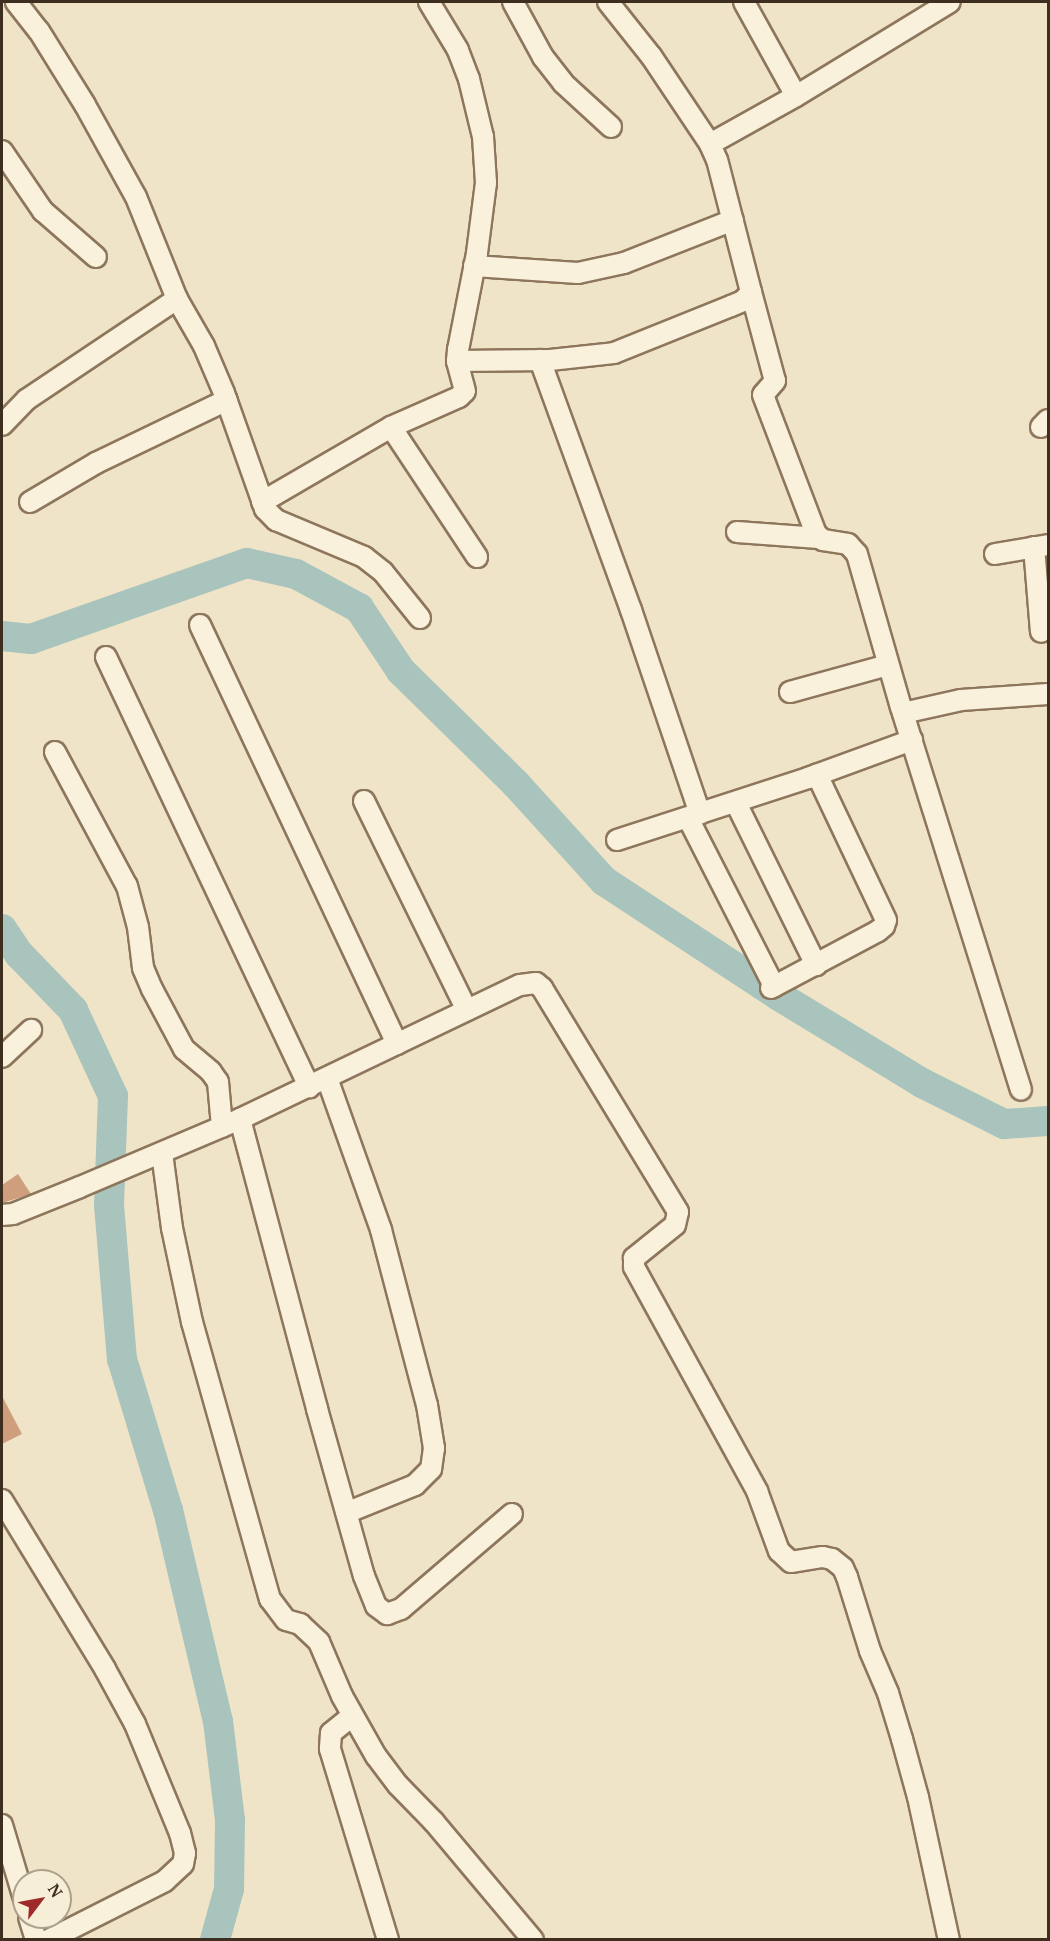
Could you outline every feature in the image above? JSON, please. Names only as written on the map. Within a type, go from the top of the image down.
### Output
[{"type":"street","points":[[16,2],[39,31],[113,153],[136,197],[177,299],[199,338],[227,400],[262,502],[269,515],[364,557],[382,572],[420,618]]},
{"type":"street","points":[[262,502],[391,427],[463,395],[465,388],[457,361],[486,183],[483,137],[469,79],[458,50],[429,2]]},
{"type":"street","points":[[513,2],[543,57],[563,83],[610,128]]},
{"type":"street","points":[[608,2],[651,56],[710,144],[733,220],[775,381],[763,395],[819,538]]},
{"type":"street","points":[[744,2],[796,96]]},
{"type":"street","points":[[710,144],[796,96],[950,2]]},
{"type":"street","points":[[2,151],[43,211],[96,257]]},
{"type":"street","points":[[474,266],[578,273],[624,263],[733,220]]},
{"type":"street","points":[[457,361],[589,358],[614,353],[743,301],[751,292]]},
{"type":"street","points":[[2,425],[26,400],[177,299]]},
{"type":"street","points":[[540,360],[631,610],[694,816],[772,987],[878,931],[884,926],[886,920],[817,775]]},
{"type":"street","points":[[30,502],[96,463],[227,400]]},
{"type":"street","points":[[391,427],[477,557]]},
{"type":"street","points":[[737,532],[819,538],[848,544],[855,549],[888,665],[1021,1090]]},
{"type":"street","points":[[996,554],[1041,546],[1041,632]]},
{"type":"street","points":[[200,625],[397,1044]]},
{"type":"street","points":[[106,657],[309,1087]]},
{"type":"street","points":[[790,692],[888,665]]},
{"type":"street","points":[[903,713],[961,700],[1048,694]]},
{"type":"street","points":[[617,840],[736,803],[912,740]]},
{"type":"street","points":[[55,752],[127,886],[138,927],[143,968],[152,989],[184,1048],[211,1072],[218,1082],[222,1127]]},
{"type":"street","points":[[364,801],[467,1010]]},
{"type":"street","points":[[736,803],[816,964]]},
{"type":"street","points":[[2,1215],[13,1214],[222,1127],[520,985],[530,983],[542,988],[675,1205],[679,1219],[675,1225],[637,1254],[634,1258],[634,1267],[757,1491],[782,1557],[791,1562],[823,1557],[832,1559],[843,1568],[848,1577],[870,1651],[888,1693],[912,1774],[949,1940]]},
{"type":"street","points":[[2,1057],[31,1030]]},
{"type":"street","points":[[327,1078],[387,1250],[427,1405],[434,1449],[430,1469],[415,1485],[346,1513]]},
{"type":"street","points":[[240,1119],[273,1252],[346,1513],[376,1606],[387,1614],[401,1609],[512,1514]]},
{"type":"street","points":[[158,1155],[192,1322],[270,1599],[286,1620],[300,1624],[320,1642],[352,1716],[376,1756],[398,1785],[434,1822],[533,1940]]},
{"type":"street","points":[[2,1500],[105,1669],[135,1724],[180,1833],[185,1853],[183,1864],[177,1873],[165,1881],[48,1940]]},
{"type":"street","points":[[352,1716],[331,1733],[330,1749],[388,1940]]},
{"type":"street","points":[[2,1825],[15,1869]]},
{"type":"building","points":[[18,1174],[31,1194],[2,1203],[2,1185]]},
{"type":"building","points":[[2,1396],[22,1434],[2,1444]]},
{"type":"waterway","points":[[2,636],[31,639],[247,563],[296,574],[359,608],[401,671],[516,784],[604,881],[779,996],[922,1083],[1004,1124],[1048,1121]]},
{"type":"waterway","points":[[2,929],[19,954],[73,1010],[113,1096],[109,1205],[122,1359],[168,1510],[218,1721],[230,1820],[229,1889],[215,1940]]}]
